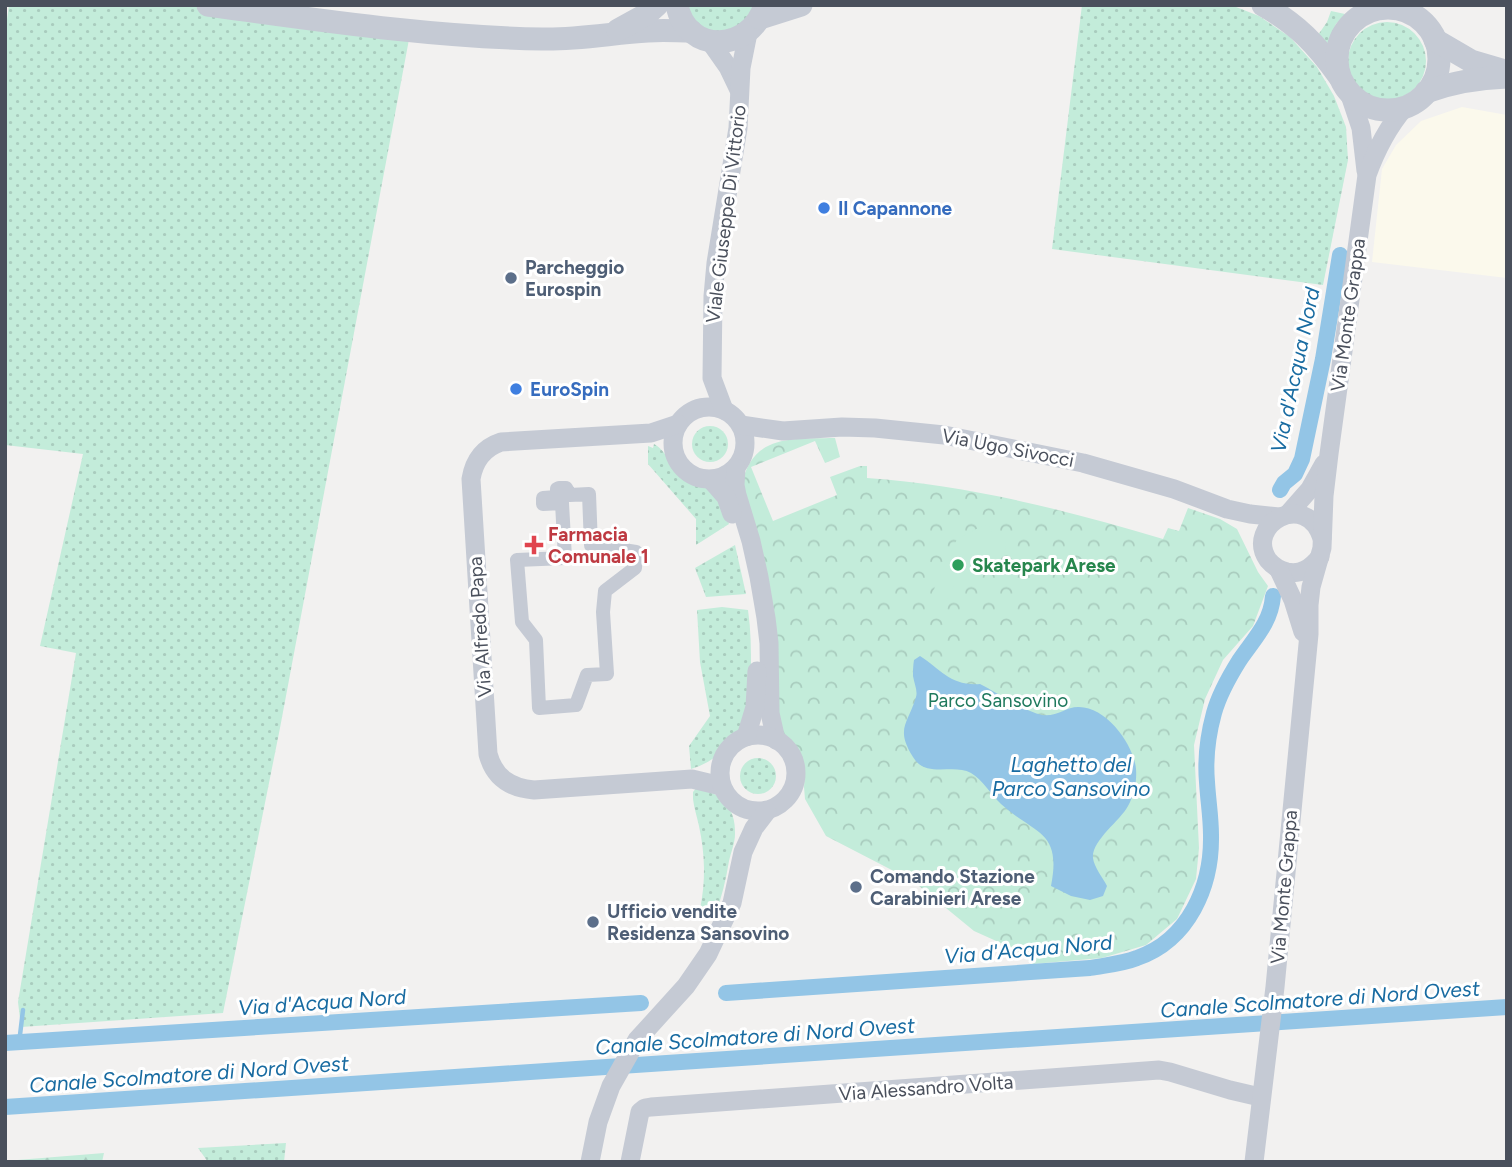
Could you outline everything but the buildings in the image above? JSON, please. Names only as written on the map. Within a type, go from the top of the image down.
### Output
[{"type":"street","points":[[208,5],[363,27],[448,34],[567,40],[650,30],[700,36],[722,42],[736,40],[758,19],[801,5]]},
{"type":"street","points":[[606,35],[628,26],[657,5]]},
{"type":"street","points":[[677,5],[683,22],[700,36]]},
{"type":"street","points":[[1263,5],[1286,18],[1309,39],[1344,85],[1361,102],[1390,110],[1417,101],[1434,81],[1438,67],[1435,40],[1426,26],[1414,16],[1399,10],[1353,5]]},
{"type":"street","points":[[1344,85],[1337,64],[1341,39],[1357,19],[1368,12],[1381,9]]},
{"type":"street","name":"Viale Giuseppe Di Vittorio","points":[[724,410],[712,377],[713,296],[738,128],[741,68],[758,19]]},
{"type":"street","name":"Viale Giuseppe Di Vittorio","points":[[700,36],[728,67],[740,92]]},
{"type":"street","points":[[1435,40],[1471,61],[1507,71]]},
{"type":"street","points":[[1426,92],[1447,84],[1507,77]]},
{"type":"street","name":"Via Monte Grappa","points":[[1344,85],[1361,128],[1367,176]]},
{"type":"street","name":"Via Monte Grappa","points":[[1254,1162],[1275,987],[1309,634],[1311,587],[1321,548],[1329,454],[1367,176],[1375,152],[1405,107]]},
{"type":"street","name":"Viale Giuseppe Di Vittorio","points":[[697,409],[712,377]]},
{"type":"street","points":[[697,409],[724,410],[741,425],[745,440],[743,457],[736,468],[721,478],[711,480],[689,474],[680,466],[675,456],[674,435],[678,424],[697,409]]},
{"type":"street","name":"Via Alfredo Papa","points":[[678,424],[651,433],[501,442],[486,449],[475,463],[471,474],[471,499],[488,754],[499,777],[522,789],[692,779],[721,786]]},
{"type":"street","name":"Via Ugo Sivocci","points":[[741,425],[783,431],[842,427],[944,435],[1083,463],[1174,489],[1227,509],[1250,514],[1284,515]]},
{"type":"street","name":"Via Ugo Sivocci","points":[[745,447],[783,431]]},
{"type":"street","points":[[651,433],[673,446]]},
{"type":"street","name":"Via Monte Grappa","points":[[1284,515],[1310,489],[1329,454]]},
{"type":"street","points":[[736,468],[735,485],[751,541],[766,618],[770,713],[776,740]]},
{"type":"street","points":[[711,480],[730,505],[753,601],[756,688],[755,707],[746,737]]},
{"type":"street","points":[[566,488],[570,495],[589,494],[591,545],[636,552],[635,568],[605,591],[603,612],[607,674],[587,675],[576,705],[539,708],[536,640],[522,622],[517,561],[565,558],[562,503],[543,504],[543,498],[557,497],[557,489],[566,488]]},
{"type":"street","name":"Via Ugo Sivocci","points":[[1227,509],[1264,548]]},
{"type":"street","points":[[1297,514],[1307,517],[1319,530],[1321,548],[1314,564],[1307,569],[1298,572],[1279,570],[1269,561],[1264,548],[1266,530],[1272,522],[1284,515],[1297,514]]},
{"type":"street","name":"Via Monte Grappa","points":[[1279,570],[1299,618],[1307,654]]},
{"type":"street","points":[[756,735],[776,740],[784,745],[794,761],[796,780],[793,790],[788,798],[766,811],[746,810],[736,805],[727,797],[721,786],[720,765],[725,752],[746,737],[756,735]]},
{"type":"street","name":"Via Alfredo Papa","points":[[692,779],[720,765]]},
{"type":"street","points":[[590,1162],[598,1122],[611,1086],[632,1048],[686,986],[708,954],[732,903],[743,852],[743,827],[736,805]]},
{"type":"street","points":[[743,852],[754,828],[766,811]]},
{"type":"street","name":"Via Alessandro Volta","points":[[630,1162],[640,1112],[651,1107],[1159,1070],[1260,1097]]},
{"type":"shaded area","points":[[1462,107],[1507,115],[1507,278],[1372,262],[1382,169],[1396,145],[1421,121]]},
{"type":"green space","points":[[9,5],[184,5],[410,34],[280,728],[223,1013],[21,1027],[18,1002],[76,653],[40,646],[83,454],[5,445],[5,34]]},
{"type":"green space","points":[[685,5],[756,5],[752,16],[723,35],[699,28]]},
{"type":"green space","points":[[1082,5],[1231,5],[1259,16],[1290,37],[1317,67],[1334,96],[1346,127],[1348,160],[1323,285],[1052,249]]},
{"type":"green space","points":[[1331,11],[1345,14],[1336,24],[1327,46],[1318,35]]},
{"type":"green space","points":[[1387,22],[1402,25],[1415,33],[1423,46],[1426,61],[1423,76],[1415,89],[1402,97],[1387,100],[1372,97],[1359,89],[1351,76],[1348,61],[1351,46],[1359,33],[1372,25]]},
{"type":"green space","points":[[710,426],[723,431],[728,444],[723,457],[710,462],[697,457],[692,444],[697,431]]},
{"type":"green space","name":"Parco Sansovino","points":[[835,438],[840,457],[825,463],[815,441],[751,467],[773,521],[837,495],[830,477],[867,466],[867,478],[942,486],[1016,500],[1163,539],[1168,528],[1179,531],[1188,508],[1220,519],[1237,529],[1268,586],[1253,626],[1223,660],[1205,699],[1194,745],[1199,848],[1196,879],[1177,919],[1146,945],[1102,958],[1033,964],[1014,949],[974,931],[913,881],[826,836],[805,799],[805,770],[797,752],[782,733],[741,488],[746,470],[763,449],[788,440]]},
{"type":"green space","points":[[654,444],[663,451],[684,478],[714,492],[729,524],[696,545],[696,519],[648,464],[648,446],[653,448]]},
{"type":"green space","name":"Skatepark Arese","points":[[984,525],[992,527],[991,531],[1002,543],[1005,541],[1004,553],[987,567],[972,562],[965,576],[956,582],[944,605],[930,598],[957,539]]},
{"type":"green space","points":[[735,545],[746,594],[706,597],[695,568]]},
{"type":"green space","points":[[722,607],[748,610],[751,648],[750,703],[743,725],[730,744],[712,759],[691,769],[689,746],[710,716],[700,662],[697,610]]},
{"type":"green space","points":[[758,758],[771,763],[776,776],[771,789],[758,794],[745,789],[740,776],[745,763]]},
{"type":"green space","points":[[697,787],[713,793],[725,803],[735,825],[734,844],[715,915],[700,909],[704,857],[693,799],[693,792]]},
{"type":"green space","points":[[286,1143],[284,1162],[208,1162],[198,1148]]},
{"type":"green space","points":[[104,1153],[102,1162],[5,1162],[5,1161]]},
{"type":"water","name":"Laghetto del Parco Sansovino","points":[[920,656],[954,680],[980,684],[1035,713],[1047,715],[1074,707],[1088,708],[1099,713],[1117,729],[1134,759],[1136,779],[1128,806],[1101,838],[1094,852],[1095,865],[1107,886],[1103,896],[1090,900],[1071,896],[1051,886],[1053,854],[1049,844],[1035,829],[1001,804],[971,773],[956,769],[932,769],[918,764],[908,747],[904,732],[916,695],[914,660]]},
{"type":"waterway","name":"Via d'Acqua Nord","points":[[1280,490],[1295,474],[1302,459],[1323,359],[1340,255]]},
{"type":"waterway","name":"Via d'Acqua Nord","points":[[726,993],[1090,968],[1126,962],[1155,950],[1184,925],[1202,892],[1210,854],[1211,828],[1206,765],[1212,721],[1228,680],[1269,615],[1273,596]]},
{"type":"waterway","name":"Via d'Acqua Nord","points":[[5,1043],[641,1003]]},
{"type":"waterway","name":"Canale Scolmatore di Nord Ovest","points":[[5,1107],[1507,1007]]},
{"type":"waterway","points":[[20,1035],[23,1010]]},
{"type":"place","name":"Il Capannone","points":[[824,208]]},
{"type":"place","name":"Parcheggio Eurospin","points":[[511,278]]},
{"type":"place","name":"EuroSpin","points":[[516,389]]},
{"type":"place","name":"Farmacia Comunale 1","points":[[534,545]]},
{"type":"place","name":"Skatepark Arese","points":[[958,565]]},
{"type":"place","name":"Comando Stazione Carabinieri Arese","points":[[856,887]]},
{"type":"place","name":"Ufficio vendite Residenza Sansovino","points":[[593,922]]}]
